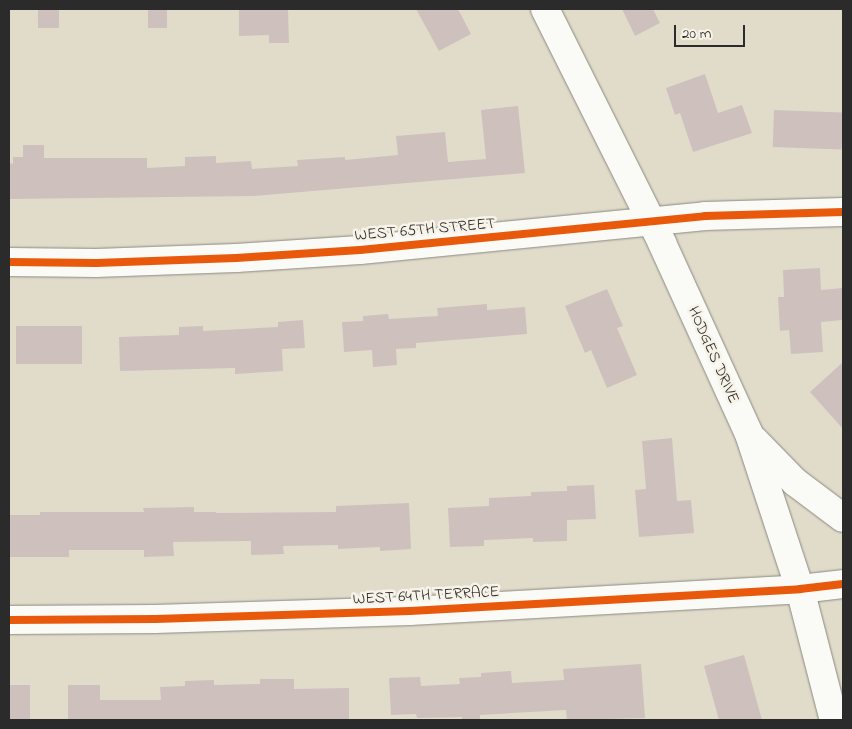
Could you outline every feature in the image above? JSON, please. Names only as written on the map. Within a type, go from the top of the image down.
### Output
[{"type":"street","name":"HODGES DRIVE","points":[[545,9],[650,221],[748,434],[800,589],[834,720]]},
{"type":"street","name":"WEST 65TH STREET","points":[[9,262],[96,263],[236,258],[360,250],[650,221],[756,213],[843,212]]},
{"type":"street","points":[[748,434],[795,482],[843,518]]},
{"type":"street","name":"WEST 64TH TERRACE","points":[[9,620],[410,611],[800,589],[843,584]]},
{"type":"building","points":[[38,9],[59,9],[59,28],[38,28]]},
{"type":"building","points":[[148,9],[167,9],[167,28],[148,28]]},
{"type":"building","points":[[239,9],[288,9],[289,43],[269,43],[269,35],[239,36]]},
{"type":"building","points":[[416,9],[458,9],[471,34],[439,51]]},
{"type":"building","points":[[622,9],[653,9],[660,23],[635,36]]},
{"type":"building","points":[[705,74],[718,113],[742,105],[752,133],[693,152],[680,113],[675,115],[666,88]]},
{"type":"building","points":[[518,106],[525,173],[253,196],[9,199],[9,163],[13,164],[13,157],[23,157],[23,145],[44,145],[44,158],[147,158],[147,168],[185,166],[185,157],[216,156],[216,163],[251,161],[252,169],[298,166],[297,160],[345,157],[345,160],[398,155],[396,136],[445,132],[448,162],[486,159],[481,110]]},
{"type":"building","points":[[774,110],[843,112],[842,149],[773,147]]},
{"type":"building","points":[[820,268],[821,290],[843,288],[843,320],[821,322],[823,352],[791,354],[789,330],[780,331],[778,297],[784,297],[783,270]]},
{"type":"building","points":[[607,289],[623,326],[617,328],[637,375],[607,388],[591,350],[585,353],[565,306]]},
{"type":"building","points":[[487,304],[487,310],[525,307],[527,334],[416,343],[416,348],[396,349],[397,365],[373,367],[372,350],[344,352],[342,322],[363,321],[363,316],[388,314],[389,319],[438,316],[437,308]]},
{"type":"building","points":[[303,320],[305,348],[282,349],[283,371],[235,374],[235,368],[120,371],[119,337],[179,335],[179,327],[203,326],[203,331],[278,327],[278,322]]},
{"type":"building","points":[[16,326],[82,326],[82,364],[16,364]]},
{"type":"building","points":[[843,362],[843,429],[810,392]]},
{"type":"building","points":[[672,438],[677,501],[691,500],[694,533],[639,537],[635,490],[646,489],[642,441]]},
{"type":"building","points":[[594,485],[596,519],[567,520],[567,541],[533,542],[533,538],[484,540],[484,546],[450,547],[448,508],[489,506],[489,498],[531,496],[531,492],[567,491],[567,486]]},
{"type":"building","points":[[409,503],[411,549],[380,551],[380,547],[338,549],[338,545],[283,546],[284,554],[251,555],[251,541],[173,542],[174,556],[144,557],[144,550],[69,550],[69,557],[9,557],[9,515],[40,515],[40,512],[144,512],[143,508],[194,507],[194,512],[216,513],[336,512],[336,506]]},
{"type":"building","points":[[744,655],[762,720],[719,720],[704,666]]},
{"type":"building","points":[[641,664],[645,718],[567,720],[566,710],[480,715],[480,720],[462,720],[462,717],[417,718],[416,714],[391,715],[389,678],[420,677],[421,686],[460,684],[459,678],[481,677],[481,673],[511,671],[512,683],[564,680],[563,669]]},
{"type":"building","points":[[260,679],[294,679],[294,689],[349,688],[349,720],[68,720],[68,685],[100,685],[100,700],[161,700],[160,687],[185,686],[185,681],[214,680],[214,685],[260,684]]},
{"type":"building","points":[[9,685],[30,685],[30,720],[9,720]]},
{"type":"cycle path","points":[[9,262],[96,263],[236,258],[360,250],[705,216],[843,212]]},
{"type":"cycle path","points":[[9,620],[155,619],[410,611],[800,589],[843,584]]}]
